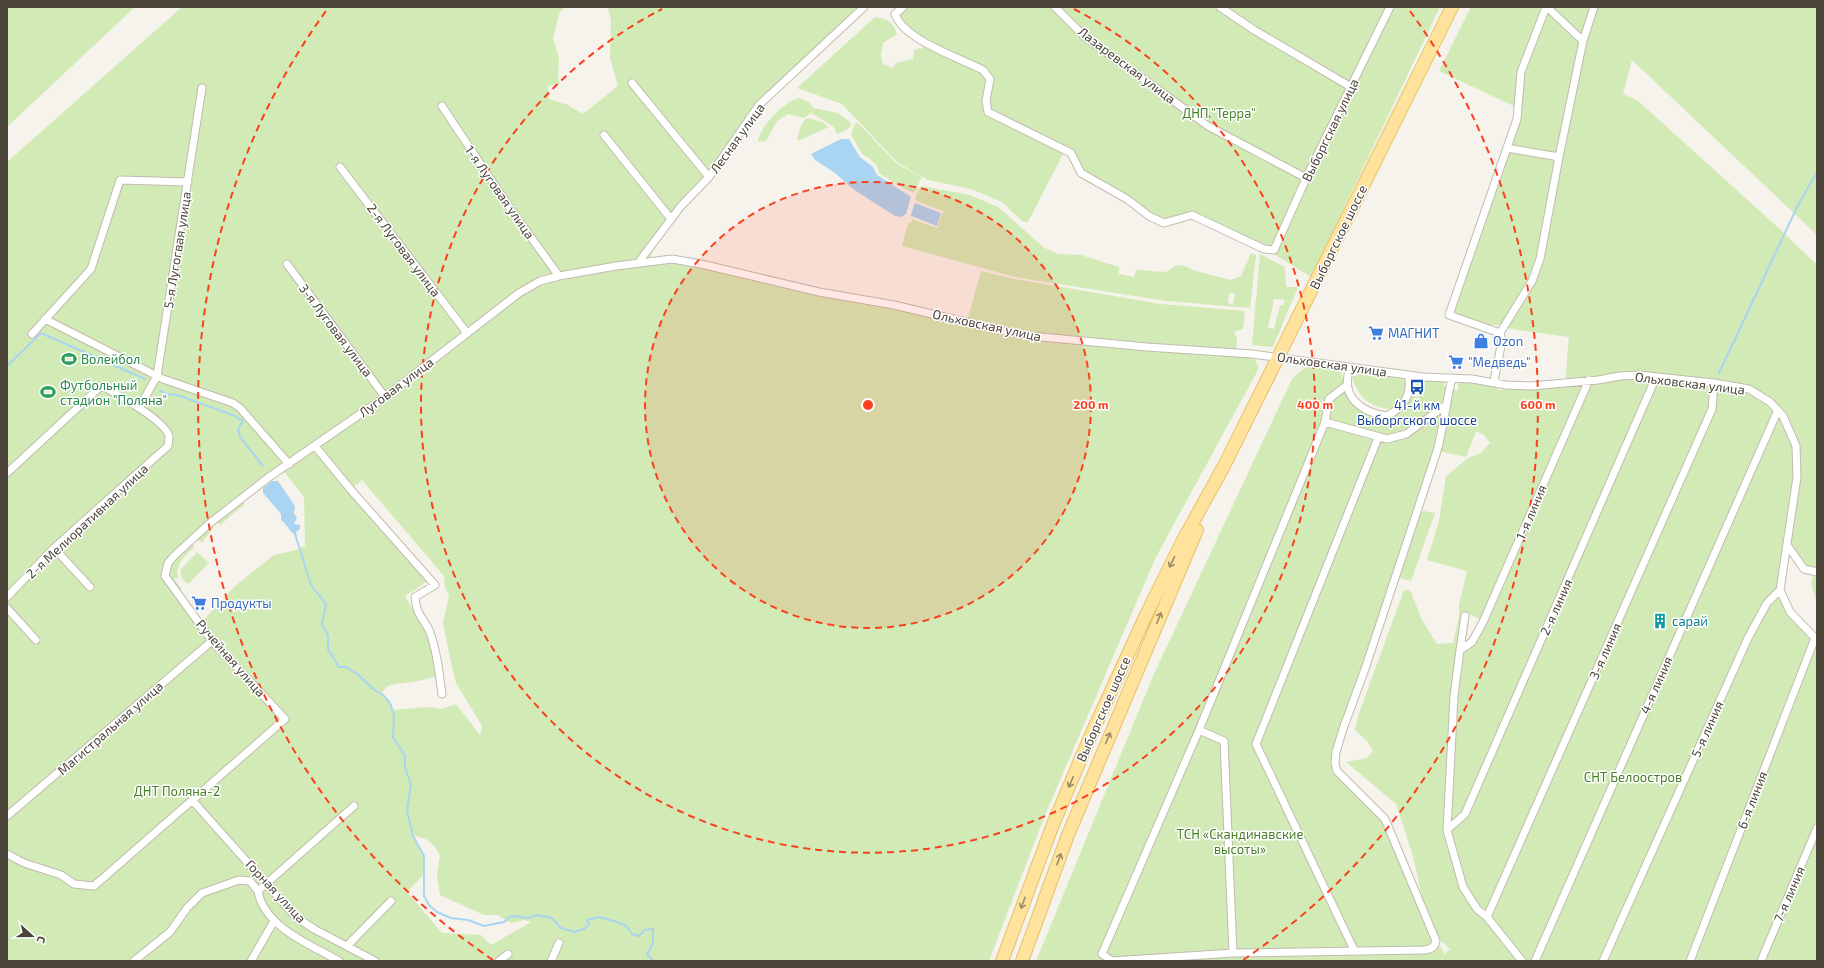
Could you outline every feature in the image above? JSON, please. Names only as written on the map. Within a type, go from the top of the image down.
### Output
[{"type":"main road","name":"Выборгское шоссе","points":[[1002,961],[1052,827],[1090,737],[1182,542],[1224,466],[1452,7]]},
{"type":"main road","name":"Выборгское шоссе","points":[[1022,961],[1068,835],[1224,466]]},
{"type":"street","name":"Лесная улица","points":[[638,263],[671,219],[709,177],[759,105],[864,7]]},
{"type":"street","name":"Выборгская улица","points":[[903,7],[895,14],[899,24],[913,37],[983,70],[990,79],[986,101],[988,112],[1071,153],[1081,173],[1127,199],[1149,216],[1164,223],[1192,215],[1264,250],[1274,250],[1280,241],[1306,178],[1390,7]]},
{"type":"street","name":"Лазаревская улица","points":[[1055,7],[1084,36],[1208,126],[1306,178]]},
{"type":"street","points":[[1220,7],[1254,30],[1351,87]]},
{"type":"street","points":[[1500,333],[1448,315],[1517,119],[1521,72],[1547,7],[1583,42]]},
{"type":"street","points":[[1494,381],[1502,341],[1500,333],[1532,281],[1540,259],[1583,42],[1594,7]]},
{"type":"street","points":[[632,83],[709,177]]},
{"type":"street","name":"5-я Лугогвая улица","points":[[139,408],[157,376],[202,88]]},
{"type":"street","name":"1-я Луговая улица","points":[[442,106],[508,207],[560,276]]},
{"type":"street","points":[[604,135],[671,219]]},
{"type":"street","points":[[1507,148],[1559,157]]},
{"type":"street","name":"2-я Луговая улица","points":[[340,167],[467,333]]},
{"type":"street","points":[[32,334],[91,269],[120,180],[188,182]]},
{"type":"street","name":"Ольховская улица","points":[[638,263],[672,259],[701,264],[819,292],[886,303],[1031,336],[1140,347],[1278,357],[1409,375],[1494,381],[1505,384],[1531,386],[1620,376],[1656,377],[1714,383],[1749,389],[1770,402],[1778,410],[1790,428],[1797,453],[1797,477],[1780,590]]},
{"type":"street","name":"Луговая улица","points":[[175,555],[217,518],[269,477],[385,397],[519,293],[540,281],[560,276],[638,263]]},
{"type":"street","name":"3-я Луговая улица","points":[[287,264],[385,397]]},
{"type":"street","points":[[45,319],[157,376],[233,403],[240,408],[289,464]]},
{"type":"street","points":[[1350,368],[1347,385],[1352,398],[1365,410],[1387,416],[1398,410],[1405,402],[1410,386],[1409,375]]},
{"type":"street","name":"2-я линия","points":[[1447,830],[1465,814],[1656,377]]},
{"type":"street","points":[[1347,385],[1330,399],[1325,422],[1199,730],[1102,954],[1112,961],[1233,953],[1355,952],[1431,949],[1435,946],[1436,941],[1385,819],[1337,771],[1335,763],[1343,730],[1365,669],[1437,451],[1445,424],[1446,405],[1452,378]]},
{"type":"street","name":"1-я линия","points":[[1460,650],[1472,642],[1483,622],[1589,380]]},
{"type":"street","name":"3-я линия","points":[[1487,917],[1712,409],[1714,383]]},
{"type":"street","points":[[7,473],[101,386],[139,408]]},
{"type":"street","points":[[1325,422],[1378,438],[1388,439],[1406,434],[1446,405]]},
{"type":"street","name":"2-я Мелиоративная улица","points":[[7,596],[54,548],[168,446],[169,436],[163,426],[139,408]]},
{"type":"street","name":"4-я линия","points":[[1535,961],[1778,410]]},
{"type":"street","points":[[1355,952],[1256,744],[1378,438]]},
{"type":"street","points":[[315,446],[350,490],[435,585],[415,597],[415,606],[428,630],[437,658],[442,694]]},
{"type":"street","points":[[1787,545],[1798,563],[1804,569],[1817,572]]},
{"type":"street","points":[[54,548],[90,587]]},
{"type":"street","name":"Ручейная улица","points":[[175,555],[168,563],[166,576],[212,640],[285,719],[192,800]]},
{"type":"street","points":[[1780,590],[1790,612],[1816,639]]},
{"type":"street","name":"5-я линия","points":[[1603,961],[1748,638],[1767,603],[1780,590]]},
{"type":"street","points":[[7,608],[36,640]]},
{"type":"street","points":[[1465,616],[1454,696],[1447,830],[1463,887],[1477,909],[1487,917],[1522,961]]},
{"type":"street","name":"6-я линия","points":[[1690,961],[1816,639]]},
{"type":"street","name":"Магистральная улица","points":[[7,816],[212,640]]},
{"type":"street","points":[[1199,730],[1224,741],[1233,953]]},
{"type":"street","points":[[7,854],[24,863],[61,875],[74,884],[94,886],[192,800]]},
{"type":"street","name":"Горная улица","points":[[192,800],[296,916],[314,929],[348,945],[375,961]]},
{"type":"street","points":[[258,891],[354,806]]},
{"type":"street","name":"7-я линия","points":[[1761,961],[1817,828]]},
{"type":"street","points":[[134,961],[170,932],[187,908],[202,893],[239,880],[250,881],[258,891],[259,898],[274,921],[298,938],[339,961]]},
{"type":"street","points":[[348,945],[391,901]]},
{"type":"street","points":[[251,961],[274,921]]},
{"type":"street","points":[[551,961],[559,943]]},
{"type":"street","points":[[499,961],[508,954]]},
{"type":"green space","points":[[7,7],[135,7],[7,127]]},
{"type":"green space","name":"ДНТ Поляна-2","points":[[182,7],[564,7],[559,14],[553,38],[559,59],[558,76],[560,84],[548,86],[549,99],[566,104],[583,114],[618,86],[610,58],[611,21],[608,7],[865,7],[759,105],[708,178],[654,241],[650,262],[665,260],[967,321],[981,271],[1014,279],[1161,304],[1245,311],[1243,329],[1234,332],[1237,338],[1236,352],[1252,354],[1259,368],[1156,557],[1045,815],[989,961],[7,961],[7,162]],"holes":[[[282,469],[304,497],[305,546],[296,550],[274,555],[235,586],[200,624],[177,595],[182,589],[174,579],[179,577],[179,564],[195,547],[189,542],[195,537],[202,543],[214,527],[210,523],[214,520],[220,525],[245,504],[241,499]],[[362,480],[444,576],[445,588],[449,596],[443,622],[450,658],[456,683],[482,726],[480,735],[456,704],[442,709],[426,707],[394,710],[382,693],[386,687],[390,685],[419,681],[437,676],[427,634],[405,596],[428,581],[351,490]],[[413,836],[429,841],[440,855],[437,875],[440,895],[484,915],[498,915],[511,923],[525,920],[531,922],[491,945],[481,935],[442,933],[407,892],[424,874],[424,856]]]},
{"type":"green space","name":"ДНП \"Терра\"","points":[[903,7],[1440,7],[1311,277],[1267,250],[1192,215],[1164,223],[1081,173],[1073,155],[1064,152],[1028,222],[1023,222],[1002,202],[971,189],[928,180],[898,163],[842,104],[797,88],[875,17],[889,21],[894,26],[897,34],[883,43],[881,55],[883,64],[893,68],[896,63],[913,59],[914,50],[925,47],[926,45],[895,17]]},
{"type":"green space","points":[[1471,7],[1817,7],[1817,235],[1632,60],[1623,94],[1637,100],[1783,232],[1817,265],[1817,572],[1807,570],[1788,545],[1780,591],[1790,612],[1817,640],[1817,961],[1036,961],[1153,676],[1292,379],[1305,368],[1313,366],[1333,367],[1341,371],[1346,390],[1354,404],[1367,413],[1386,418],[1408,395],[1418,397],[1421,386],[1411,383],[1412,379],[1445,381],[1443,386],[1458,391],[1458,382],[1498,387],[1498,390],[1503,390],[1503,386],[1565,383],[1569,337],[1511,329],[1499,325],[1475,325],[1449,315],[1518,108],[1439,71]],"holes":[[[1476,431],[1484,435],[1490,443],[1481,453],[1468,458],[1446,476],[1439,521],[1427,560],[1467,571],[1459,605],[1459,617],[1453,643],[1437,644],[1422,620],[1410,590],[1404,590],[1358,716],[1355,730],[1367,741],[1373,751],[1367,758],[1346,762],[1396,804],[1413,856],[1424,906],[1440,940],[1450,949],[1445,954],[1436,941],[1385,819],[1337,771],[1336,752],[1396,577],[1411,581],[1435,513],[1418,510],[1438,451],[1466,457]],[[1466,612],[1483,621],[1472,642],[1460,651]]]},
{"type":"green space","points":[[799,98],[810,103],[813,108],[838,113],[851,123],[850,128],[837,134],[833,126],[811,113],[804,118],[788,114],[777,121],[766,141],[758,142],[759,136],[768,122],[780,109]]},
{"type":"green space","points":[[808,118],[822,122],[829,127],[798,141],[797,139],[801,127]]},
{"type":"green space","points":[[855,123],[858,123],[897,164],[922,177],[914,193],[879,173],[877,166],[862,154],[851,135]]},
{"type":"green space","points":[[921,186],[970,195],[998,207],[1043,247],[1058,254],[1081,255],[1119,267],[1119,274],[1134,277],[1136,270],[1166,272],[1175,266],[1182,265],[1196,271],[1231,280],[1241,276],[1251,253],[1256,255],[1250,308],[1166,301],[1015,277],[902,246],[908,223],[911,223],[912,219],[937,228],[943,211],[916,201],[915,198]],"holes":[[[1229,293],[1235,293],[1233,304],[1228,303]]]},
{"type":"green space","points":[[1260,254],[1285,267],[1286,287],[1298,287],[1273,347],[1252,345]],"holes":[[[1274,299],[1285,300],[1283,305],[1280,305],[1274,329],[1268,328]]]},
{"type":"green space","points":[[1360,374],[1405,379],[1407,383],[1407,391],[1404,399],[1396,409],[1381,408],[1368,402],[1358,391],[1352,377]]},
{"type":"green space","points":[[197,552],[209,563],[188,584],[182,579],[180,570]]},
{"type":"green space","points":[[1817,575],[1817,603],[1811,584],[1813,576]]},
{"type":"water","points":[[841,139],[849,139],[860,157],[873,167],[877,175],[911,197],[910,201],[941,213],[937,226],[906,214],[901,217],[895,216],[853,189],[835,173],[815,160],[811,154]]},
{"type":"water","points":[[272,481],[278,481],[295,506],[294,514],[297,517],[294,524],[300,525],[300,529],[296,532],[297,536],[292,533],[281,520],[281,514],[263,493],[263,488]]},
{"type":"pier","points":[[911,197],[915,202],[910,218],[905,217]]},
{"type":"waterway","points":[[1719,373],[1798,205],[1817,172]]},
{"type":"waterway","points":[[7,366],[41,333],[145,379]]},
{"type":"waterway","points":[[160,390],[166,394],[177,395],[233,415],[243,421],[238,429],[240,437],[263,466]]},
{"type":"waterway","points":[[295,534],[311,585],[326,604],[322,625],[328,635],[328,649],[339,667],[346,667],[356,673],[373,689],[383,695],[390,703],[394,715],[393,737],[405,756],[405,768],[411,784],[407,811],[413,836],[424,856],[424,896],[429,905],[437,912],[451,918],[468,920],[484,926],[504,922],[511,916],[529,918],[536,915],[552,918],[561,928],[574,932],[584,929],[589,925],[587,920],[599,917],[626,926],[632,934],[639,936],[645,930],[653,929],[653,943],[647,955],[654,961]]},
{"type":"place","name":"МАГНИТ","points":[[1376,333]]},
{"type":"place","name":"Ozon","points":[[1481,341]]},
{"type":"place","name":"Волейбол","points":[[69,359]]},
{"type":"place","name":"\"Медведь\"","points":[[1456,362]]},
{"type":"place","name":"41-й км Выборгского шоссе","points":[[1417,387]]},
{"type":"place","name":"Футбольный стадион \"Поляна\"","points":[[48,392]]},
{"type":"place","name":"Продукты","points":[[199,603]]},
{"type":"place","name":"сарай","points":[[1660,621]]},
{"type":"park label","name":"СНТ Белоостров","points":[[1633,777]]},
{"type":"park label","name":"ТСН «Скандинавские высоты»","points":[[1240,842]]}]
